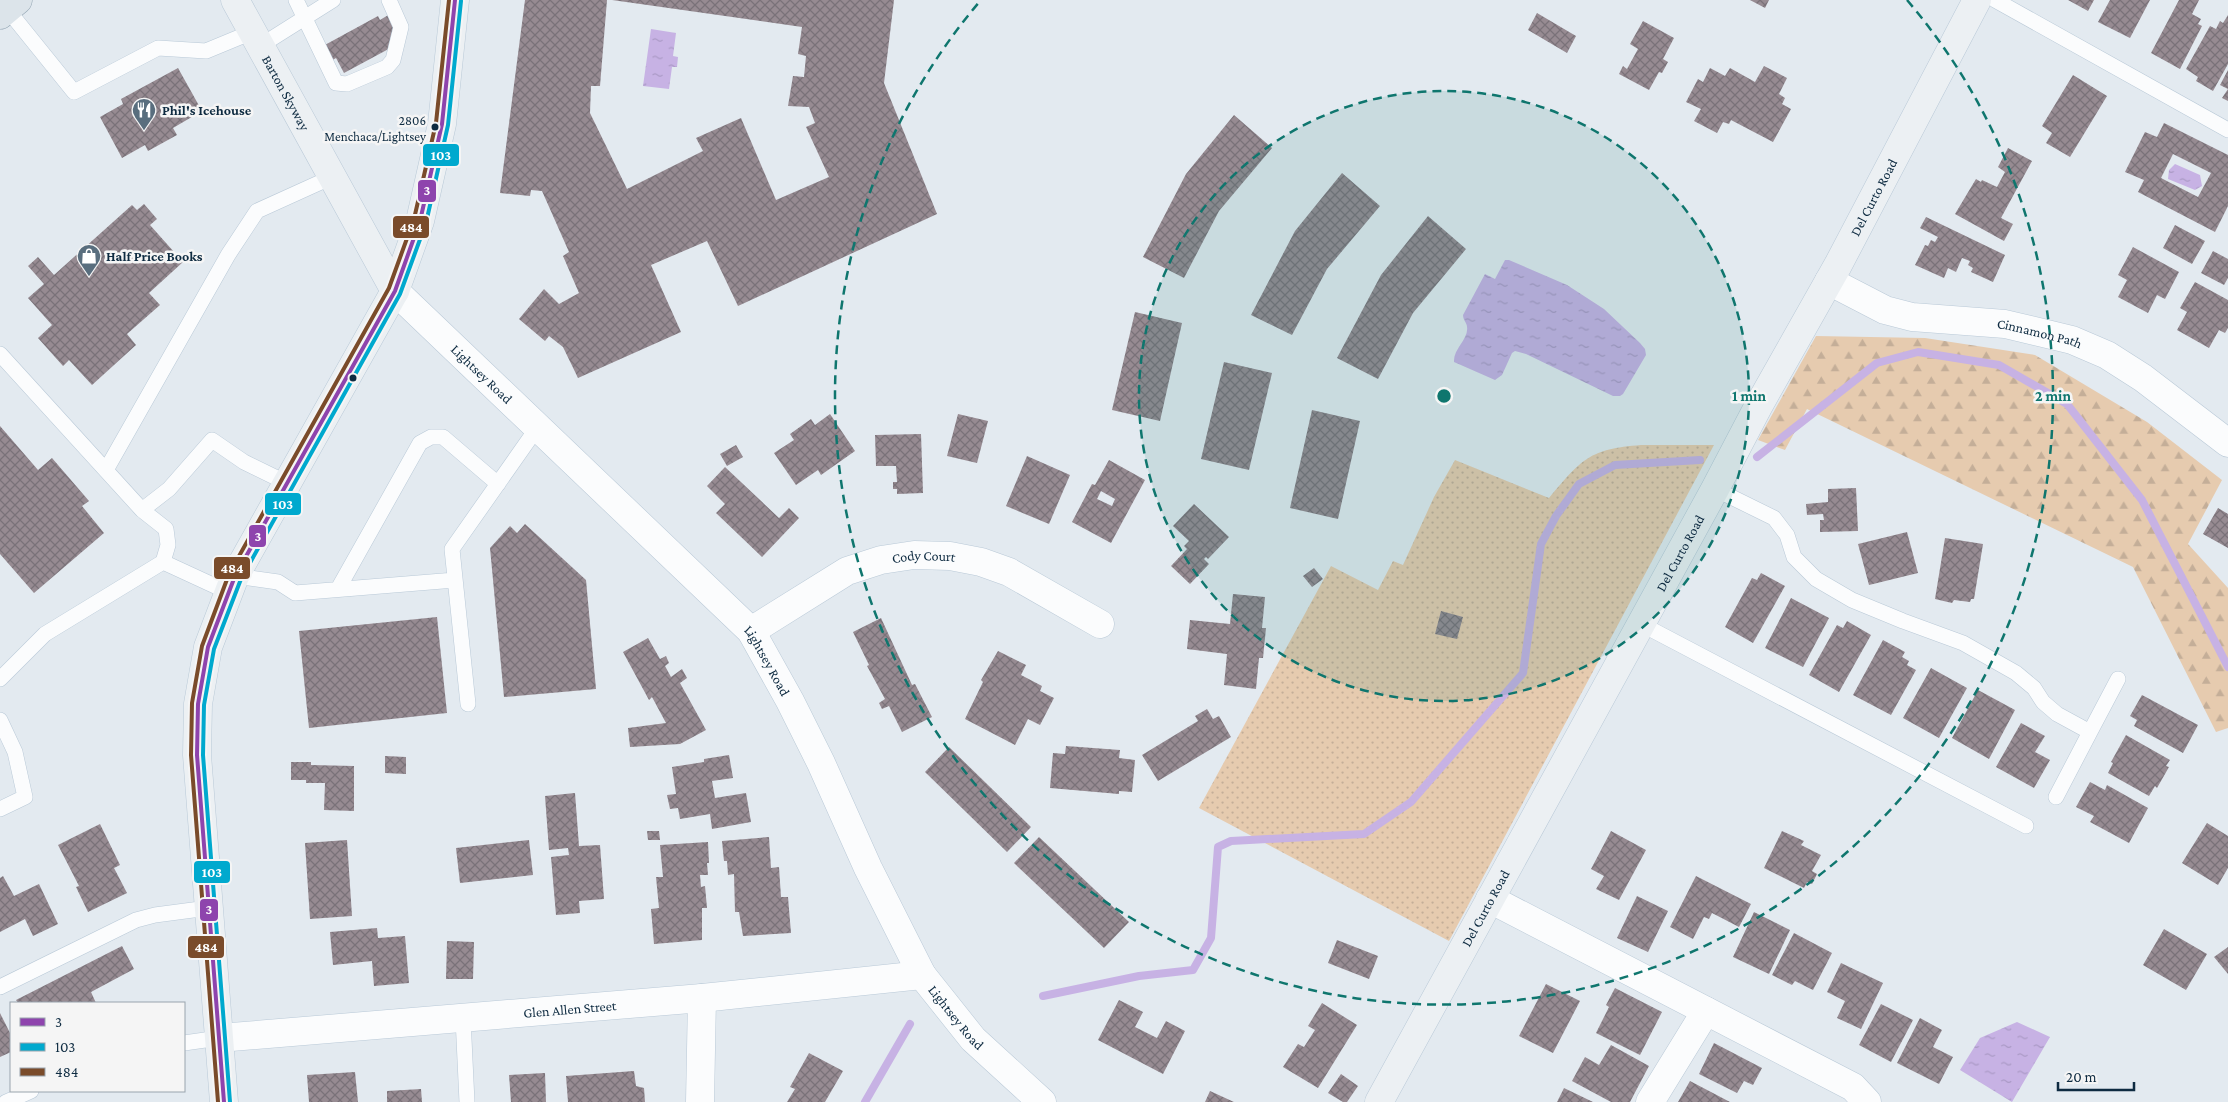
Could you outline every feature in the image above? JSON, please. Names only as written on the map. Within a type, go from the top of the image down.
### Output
[{"type":"main road","name":"Barton Skyway","points":[[235,0],[395,291]]},
{"type":"main road","points":[[224,1102],[197,755],[198,704],[208,647],[232,584],[395,291],[420,221],[431,178],[442,124],[455,0]]},
{"type":"main road","name":"Del Curto Road","points":[[1379,1102],[1829,280],[1977,0]]},
{"type":"street","name":"Cinnamon Path","points":[[1829,280],[1885,310],[1912,317],[2005,324],[2072,340],[2107,356],[2143,378],[2228,443]]},
{"type":"street","name":"Lightsey Road","points":[[395,291],[750,631],[812,745],[868,868],[922,975],[973,1039],[1042,1102]]},
{"type":"street","name":"Cody Court","points":[[750,631],[847,571],[881,560],[914,555],[950,556],[981,562],[1009,572],[1100,624]]},
{"type":"street","points":[[1490,899],[1853,1087],[1868,1102]]},
{"type":"street","name":"Glen Allen Street","points":[[218,1038],[702,998],[922,975]]},
{"type":"street","points":[[700,1102],[702,998]]},
{"type":"street","points":[[1650,1102],[1706,1011]]},
{"type":"lane","points":[[296,0],[336,83],[347,84],[387,67],[394,60],[401,27],[389,0]]},
{"type":"lane","points":[[8,8],[74,92],[158,48],[206,51],[256,39],[305,17],[333,0]]},
{"type":"lane","points":[[1995,0],[2228,130]]},
{"type":"lane","points":[[106,470],[228,255],[257,211],[332,177]]},
{"type":"lane","points":[[0,354],[142,510],[166,529],[168,546],[163,562],[45,634],[0,679]]},
{"type":"lane","points":[[468,704],[452,549],[537,428]]},
{"type":"lane","points":[[338,589],[420,443],[431,438],[443,437],[498,484]]},
{"type":"lane","points":[[142,510],[169,489],[212,440],[244,462],[287,483]]},
{"type":"lane","points":[[1715,489],[1774,518],[1787,535],[1794,557],[1816,579],[1852,600],[1964,643],[2016,673],[2034,688],[2043,702],[2057,714],[2090,732]]},
{"type":"lane","points":[[163,562],[232,584],[278,582],[295,593],[455,580]]},
{"type":"lane","points":[[1641,624],[2026,826]]},
{"type":"lane","points":[[2056,797],[2118,679]]},
{"type":"lane","points":[[0,720],[14,752],[25,798],[0,809]]},
{"type":"lane","points":[[0,987],[136,920],[155,915],[208,908]]},
{"type":"lane","points":[[463,1018],[467,1102]]},
{"type":"lane","points":[[185,1043],[218,1038]]},
{"type":"lane","points":[[6,1102],[29,1092]]},
{"type":"green space","points":[[1816,336],[1925,338],[2035,355],[2147,422],[2222,480],[2188,544],[2228,588],[2228,728],[2216,732],[2133,567],[1807,409],[1785,450],[1758,440]]},
{"type":"green space","points":[[1641,445],[1714,445],[1449,941],[1199,808],[1331,566],[1378,590],[1393,561],[1403,565],[1434,497],[1455,460],[1549,498],[1570,474],[1588,458],[1609,449]]},
{"type":"water","points":[[651,29],[676,33],[673,56],[678,57],[677,67],[672,67],[669,89],[643,86]]},
{"type":"water","points":[[2175,164],[2200,175],[2202,186],[2195,190],[2168,179],[2169,170]]},
{"type":"water","points":[[1505,260],[1567,285],[1604,309],[1640,343],[1645,349],[1646,355],[1623,394],[1613,396],[1526,354],[1515,351],[1512,353],[1502,375],[1495,380],[1454,362],[1454,357],[1467,331],[1463,315],[1485,274],[1495,279]]},
{"type":"water","points":[[2017,1022],[2050,1037],[2012,1102],[1960,1070],[1980,1038]]},
{"type":"building","points":[[525,0],[607,0],[600,86],[591,86],[590,113],[627,189],[703,151],[696,138],[741,118],[776,200],[829,177],[806,127],[815,123],[809,107],[788,106],[793,76],[804,77],[806,56],[798,54],[802,27],[612,0],[894,0],[884,83],[937,214],[738,306],[707,241],[651,265],[681,332],[578,378],[563,347],[549,336],[545,341],[519,319],[544,289],[559,304],[579,293],[563,256],[569,252],[542,191],[531,190],[530,196],[500,193]]},
{"type":"building","points":[[1750,0],[1769,0],[1765,8]]},
{"type":"building","points":[[2068,0],[2094,0],[2088,11]]},
{"type":"building","points":[[2110,0],[2150,0],[2130,38],[2098,22]]},
{"type":"building","points":[[2179,0],[2199,0],[2192,14],[2201,19],[2198,24],[2202,26],[2180,69],[2151,53]]},
{"type":"building","points":[[1537,13],[1576,36],[1567,53],[1528,30]]},
{"type":"building","points":[[390,14],[398,28],[396,45],[344,73],[336,58],[331,61],[323,46],[378,16],[380,20]]},
{"type":"building","points":[[2228,15],[2228,64],[2213,91],[2196,81],[2198,77],[2186,69],[2210,26],[2216,29],[2220,21],[2223,23]]},
{"type":"building","points":[[1643,21],[1674,38],[1663,59],[1668,62],[1662,73],[1659,72],[1649,90],[1619,74],[1623,66],[1627,69],[1638,49],[1630,44]]},
{"type":"building","points":[[1764,66],[1787,78],[1779,94],[1785,98],[1782,104],[1791,109],[1773,142],[1731,120],[1729,124],[1723,122],[1717,133],[1694,121],[1701,109],[1686,102],[1698,79],[1703,82],[1710,68],[1725,76],[1730,68],[1755,82]]},
{"type":"building","points":[[178,68],[202,111],[173,128],[177,135],[148,151],[145,145],[122,158],[100,117],[123,104],[121,99]]},
{"type":"building","points":[[2228,70],[2228,89],[2220,85]]},
{"type":"building","points":[[2073,75],[2107,96],[2070,157],[2046,143],[2052,133],[2042,126]]},
{"type":"building","points":[[2228,89],[2228,101],[2222,98]]},
{"type":"building","points":[[1234,115],[1272,148],[1219,211],[1184,278],[1143,257],[1186,174]]},
{"type":"building","points":[[2164,123],[2228,155],[2228,206],[2215,232],[2138,192],[2144,180],[2125,172],[2145,132],[2157,137]],"holes":[[[2173,154],[2211,173],[2198,197],[2161,178]]]},
{"type":"building","points":[[2008,148],[2032,161],[2001,218],[2013,224],[2004,241],[1955,214],[1976,179],[1997,187],[2005,172],[1998,167]]},
{"type":"building","points":[[1342,173],[1380,206],[1327,269],[1292,335],[1251,315],[1295,231]]},
{"type":"building","points":[[144,204],[157,219],[150,225],[183,262],[149,293],[160,305],[127,334],[136,345],[92,385],[69,360],[63,366],[38,338],[52,325],[28,298],[44,284],[28,266],[38,257],[54,275],[132,205],[137,210]]},
{"type":"building","points":[[1428,216],[1466,249],[1413,313],[1378,379],[1337,358],[1381,275]]},
{"type":"building","points":[[1926,217],[2005,255],[1993,282],[1971,272],[1973,268],[1968,265],[1970,261],[1962,258],[1956,272],[1948,268],[1944,278],[1915,265],[1925,245],[1928,246],[1931,240],[1935,242],[1938,237],[1920,228]]},
{"type":"building","points":[[2175,225],[2205,241],[2192,264],[2163,248]]},
{"type":"building","points":[[2133,247],[2179,272],[2165,299],[2157,295],[2148,313],[2118,297],[2127,280],[2118,275]]},
{"type":"building","points":[[2213,251],[2228,259],[2228,278],[2224,285],[2201,273]]},
{"type":"building","points":[[2195,282],[2228,300],[2228,328],[2225,333],[2219,330],[2209,348],[2177,330],[2187,312],[2180,308]]},
{"type":"building","points":[[1135,312],[1182,323],[1160,421],[1112,410]]},
{"type":"building","points":[[1224,362],[1272,373],[1249,470],[1201,459]]},
{"type":"building","points":[[1312,410],[1360,421],[1338,519],[1290,508]]},
{"type":"building","points":[[830,414],[855,451],[821,475],[818,470],[796,485],[774,453],[794,440],[790,434],[811,419],[815,425]]},
{"type":"building","points":[[958,414],[988,421],[977,463],[947,456]]},
{"type":"building","points":[[0,426],[38,470],[52,458],[89,501],[82,506],[104,533],[34,593],[0,554]]},
{"type":"building","points":[[921,434],[923,493],[897,494],[897,489],[893,489],[893,482],[897,482],[896,466],[876,466],[875,435]]},
{"type":"building","points":[[736,445],[743,457],[727,466],[720,454]]},
{"type":"building","points":[[1027,456],[1070,475],[1049,524],[1006,506]]},
{"type":"building","points":[[1109,460],[1145,480],[1111,543],[1072,522],[1092,484],[1095,485]],"holes":[[[1101,491],[1115,499],[1112,506],[1097,499]]]},
{"type":"building","points":[[725,467],[779,518],[789,508],[799,518],[762,557],[716,513],[725,504],[707,486]]},
{"type":"building","points":[[1856,488],[1858,531],[1820,532],[1820,520],[1824,520],[1823,514],[1807,515],[1806,504],[1828,502],[1828,489]]},
{"type":"building","points":[[1194,504],[1229,537],[1208,559],[1206,557],[1204,559],[1209,564],[1190,584],[1171,566],[1187,549],[1184,546],[1189,541],[1173,526]]},
{"type":"building","points":[[2218,508],[2228,514],[2228,548],[2203,534]]},
{"type":"building","points":[[525,524],[586,580],[596,689],[504,697],[490,548],[510,526],[517,533]]},
{"type":"building","points":[[1907,532],[1918,573],[1869,585],[1858,544]]},
{"type":"building","points":[[1945,538],[1983,544],[1974,599],[1971,599],[1970,602],[1954,600],[1952,603],[1935,599]]},
{"type":"building","points":[[1314,568],[1323,579],[1312,587],[1303,576]]},
{"type":"building","points":[[1761,573],[1785,586],[1753,643],[1725,627],[1752,578],[1757,580]]},
{"type":"building","points":[[1233,594],[1265,597],[1262,628],[1266,628],[1263,658],[1259,658],[1256,689],[1224,685],[1227,654],[1187,649],[1190,620],[1230,624]]},
{"type":"building","points":[[1791,598],[1829,618],[1803,667],[1765,648]]},
{"type":"building","points":[[1441,611],[1463,617],[1457,639],[1435,634]]},
{"type":"building","points":[[437,617],[447,713],[309,728],[299,631]]},
{"type":"building","points":[[881,618],[912,685],[915,684],[932,717],[902,732],[889,706],[882,709],[879,703],[885,699],[867,666],[869,665],[853,632]]},
{"type":"building","points":[[1847,621],[1871,635],[1839,692],[1809,675],[1837,625],[1843,628]]},
{"type":"building","points":[[648,638],[660,659],[666,656],[669,663],[665,666],[671,677],[682,669],[687,678],[680,683],[706,730],[680,744],[630,747],[628,728],[666,723],[652,697],[649,700],[623,652]]},
{"type":"building","points":[[1883,640],[1905,652],[1902,657],[1909,661],[1907,665],[1916,670],[1891,715],[1853,695]]},
{"type":"building","points":[[998,651],[1026,665],[1021,675],[1042,686],[1040,691],[1054,698],[1040,725],[1028,719],[1015,745],[965,719],[983,682],[981,680]]},
{"type":"building","points":[[1931,668],[1967,688],[1939,738],[1903,718]]},
{"type":"building","points":[[1978,690],[2015,710],[1989,759],[1952,738]]},
{"type":"building","points":[[2142,695],[2198,725],[2183,753],[2134,726],[2137,720],[2130,716]]},
{"type":"building","points":[[1207,709],[1213,719],[1219,716],[1231,737],[1158,781],[1142,755],[1198,721],[1195,716]]},
{"type":"building","points":[[2021,723],[2045,736],[2035,752],[2050,760],[2034,788],[1996,767]]},
{"type":"building","points":[[2126,735],[2170,760],[2166,766],[2169,767],[2157,788],[2155,786],[2149,796],[2108,773],[2113,763],[2111,762]]},
{"type":"building","points":[[1066,746],[1120,750],[1119,758],[1135,760],[1132,792],[1119,791],[1119,794],[1050,788],[1053,753],[1065,754]]},
{"type":"building","points":[[949,747],[1031,827],[1007,852],[925,772]]},
{"type":"building","points":[[729,755],[733,778],[712,781],[715,798],[746,793],[751,822],[712,829],[710,814],[680,819],[678,808],[670,809],[667,795],[676,794],[672,767],[704,762],[704,759]]},
{"type":"building","points":[[385,756],[406,757],[406,774],[385,773]]},
{"type":"building","points":[[291,762],[311,762],[311,765],[354,766],[354,811],[324,810],[325,783],[306,783],[306,780],[291,780]]},
{"type":"building","points":[[2090,782],[2105,790],[2107,785],[2148,808],[2129,843],[2090,822],[2094,816],[2076,807]]},
{"type":"building","points":[[575,793],[579,846],[600,845],[604,899],[579,901],[580,913],[556,915],[551,857],[569,855],[568,848],[549,850],[545,796]]},
{"type":"building","points":[[2207,823],[2228,836],[2228,868],[2218,885],[2182,863]]},
{"type":"building","points":[[100,824],[120,865],[114,868],[127,893],[88,912],[76,887],[79,886],[58,845]]},
{"type":"building","points":[[647,831],[659,831],[660,840],[648,840]]},
{"type":"building","points":[[1611,831],[1646,850],[1619,900],[1596,889],[1604,876],[1591,869]]},
{"type":"building","points":[[1782,831],[1804,841],[1801,845],[1821,855],[1812,871],[1817,874],[1812,884],[1807,882],[1804,888],[1764,868]]},
{"type":"building","points":[[769,837],[771,868],[779,867],[781,897],[788,897],[791,933],[743,936],[739,912],[735,912],[734,874],[728,875],[727,861],[724,861],[722,841]]},
{"type":"building","points":[[1039,837],[1129,922],[1104,948],[1014,863]]},
{"type":"building","points":[[347,840],[352,916],[310,919],[305,843]]},
{"type":"building","points":[[529,840],[533,875],[460,883],[456,848]]},
{"type":"building","points":[[708,842],[708,875],[700,875],[701,887],[705,886],[707,908],[702,908],[702,940],[654,944],[651,909],[659,908],[656,877],[663,877],[660,845]]},
{"type":"building","points":[[3,876],[14,896],[39,884],[58,924],[33,936],[25,919],[0,932],[0,878]]},
{"type":"building","points":[[1696,876],[1751,904],[1739,927],[1712,913],[1709,919],[1704,917],[1693,939],[1670,927]]},
{"type":"building","points":[[1637,896],[1668,911],[1648,952],[1617,938]]},
{"type":"building","points":[[1754,912],[1790,930],[1769,974],[1733,957]]},
{"type":"building","points":[[377,928],[378,938],[405,936],[409,983],[374,986],[372,961],[333,965],[330,932]]},
{"type":"building","points":[[2164,929],[2207,954],[2186,990],[2143,965]]},
{"type":"building","points":[[1794,933],[1832,953],[1813,990],[1795,981],[1792,985],[1772,975]]},
{"type":"building","points":[[1337,940],[1378,956],[1369,979],[1328,963]]},
{"type":"building","points":[[447,941],[474,942],[473,979],[446,979]]},
{"type":"building","points":[[122,946],[134,969],[91,992],[96,1002],[17,1002],[16,1000]]},
{"type":"building","points":[[2228,947],[2228,974],[2214,957]]},
{"type":"building","points":[[1841,963],[1883,983],[1861,1029],[1837,1018],[1845,1001],[1827,992]]},
{"type":"building","points":[[1546,984],[1580,1001],[1553,1053],[1519,1036]]},
{"type":"building","points":[[1615,988],[1662,1012],[1640,1055],[1596,1033],[1609,1007],[1606,1005]]},
{"type":"building","points":[[1119,1000],[1143,1012],[1135,1027],[1157,1038],[1166,1021],[1185,1031],[1163,1074],[1098,1040]]},
{"type":"building","points":[[1322,1003],[1357,1025],[1318,1088],[1283,1067],[1298,1044],[1304,1047],[1315,1030],[1308,1026]]},
{"type":"building","points":[[1881,1004],[1913,1020],[1891,1062],[1859,1045]]},
{"type":"building","points":[[0,1013],[10,1033],[10,1052],[0,1057]]},
{"type":"building","points":[[1920,1018],[1942,1030],[1933,1047],[1953,1057],[1939,1084],[1897,1063]]},
{"type":"building","points":[[1714,1043],[1762,1068],[1753,1085],[1744,1081],[1737,1093],[1699,1074]]},
{"type":"building","points":[[1611,1045],[1649,1066],[1630,1102],[1611,1102],[1572,1081],[1585,1057],[1599,1065]]},
{"type":"building","points":[[809,1053],[843,1071],[825,1102],[787,1102],[795,1089],[790,1087]]},
{"type":"building","points":[[634,1071],[636,1086],[644,1088],[645,1102],[568,1102],[566,1076]]},
{"type":"building","points":[[355,1072],[358,1102],[309,1102],[307,1075]]},
{"type":"building","points":[[545,1073],[546,1102],[511,1102],[509,1075]]},
{"type":"building","points":[[1341,1074],[1358,1086],[1347,1102],[1343,1102],[1328,1093]]},
{"type":"building","points":[[1690,1081],[1730,1102],[1678,1102]]},
{"type":"building","points":[[1564,1088],[1593,1102],[1557,1102]]},
{"type":"building","points":[[421,1089],[422,1102],[387,1102],[387,1091]]},
{"type":"building","points":[[1210,1091],[1234,1102],[1205,1102]]},
{"type":"waterway","points":[[1757,457],[1877,363],[1918,352],[1999,365],[2067,404],[2142,500],[2228,667]]},
{"type":"waterway","points":[[1043,996],[1139,976],[1193,970],[1211,938],[1218,847],[1231,841],[1364,834],[1411,802],[1523,673],[1541,544],[1556,516],[1579,484],[1615,465],[1700,460]]},
{"type":"waterway","points":[[865,1102],[910,1024]]},
{"type":"transit line","name":"484","points":[[218,1102],[191,755],[192,703],[202,646],[229,574],[389,288],[414,219],[436,123],[449,0]]},
{"type":"transit line","name":"3","points":[[224,1102],[197,755],[198,704],[208,647],[235,576],[395,291],[420,221],[442,124],[455,0]]},
{"type":"transit line","name":"103","points":[[230,1102],[203,755],[204,705],[214,649],[241,579],[400,294],[426,223],[448,125],[461,1]]},
{"type":"place","name":"2806 Menchaca/Lightsey","points":[[435,127]]},
{"type":"place","name":"Phil's Icehouse","points":[[144,131]]},
{"type":"place","name":"Half Price Books","points":[[89,277]]}]
